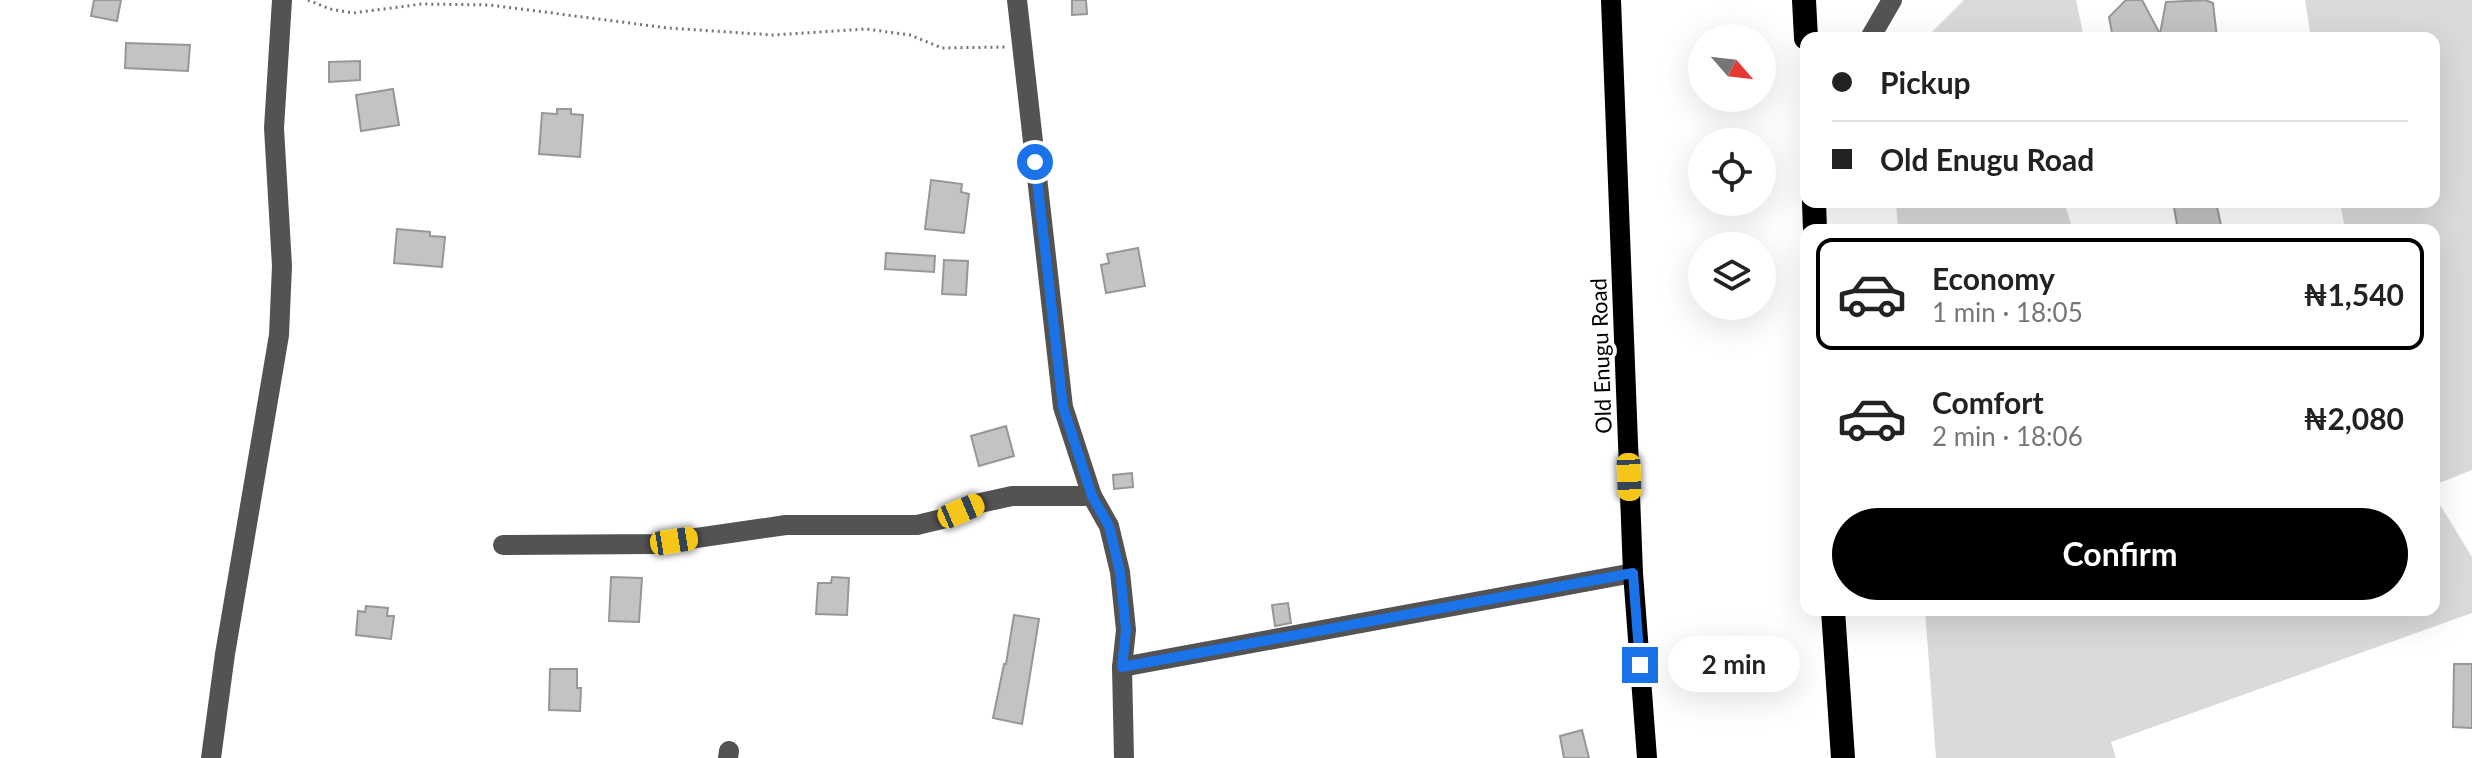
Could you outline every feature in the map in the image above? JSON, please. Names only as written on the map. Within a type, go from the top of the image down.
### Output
[{"type":"highway","points":[[1804,0],[1806,32]]},
{"type":"highway","points":[[1833,616],[1843,758]]},
{"type":"main road","name":"Old Enugu Road","points":[[1611,0],[1633,573],[1647,758]]},
{"type":"street","points":[[211,758],[225,654],[279,335],[282,266],[274,128],[282,0]]},
{"type":"street","points":[[1017,0],[1063,407],[1092,496],[1109,526],[1120,572],[1126,630],[1122,667],[1124,758]]},
{"type":"street","points":[[1873,32],[1888,3]]},
{"type":"street","points":[[503,545],[655,544],[786,525],[917,525],[942,519],[980,503],[1012,496],[1092,496]]},
{"type":"street","points":[[1122,667],[1633,573]]},
{"type":"path","points":[[308,0],[330,9],[353,13],[422,4],[454,4],[506,7],[668,28],[759,34],[866,29],[910,35],[942,48],[1004,47],[1022,39]]},
{"type":"shaded area","points":[[1964,0],[2076,0],[2083,32],[1932,32]]},
{"type":"shaded area","points":[[2305,0],[2472,0],[2472,470],[2440,483],[2440,224],[2344,224],[2341,208],[2440,208],[2440,32],[2310,32]]},
{"type":"shaded area","points":[[1896,208],[2066,208],[2071,224],[1898,224]]},
{"type":"shaded area","points":[[2440,505],[2472,557],[2472,613],[2111,742],[2116,758],[1936,758],[1925,616],[2440,616]]},
{"type":"building","points":[[94,0],[121,0],[117,21],[91,16]]},
{"type":"building","points":[[1072,0],[1086,0],[1087,14],[1072,15]]},
{"type":"building","points":[[2126,0],[2142,0],[2159,32],[2112,32],[2109,17]]},
{"type":"building","points":[[2205,0],[2213,3],[2216,32],[2160,32],[2166,2]]},
{"type":"building","points":[[126,43],[190,45],[188,71],[125,68]]},
{"type":"building","points":[[360,61],[360,80],[329,82],[329,62]]},
{"type":"building","points":[[393,89],[399,125],[361,131],[356,95]]},
{"type":"building","points":[[557,109],[571,109],[571,114],[583,115],[580,157],[539,154],[542,113],[557,114]]},
{"type":"building","points":[[931,180],[962,184],[961,192],[969,194],[964,233],[925,229]]},
{"type":"building","points":[[2174,208],[2217,208],[2221,224],[2177,224]]},
{"type":"building","points":[[397,229],[430,232],[430,236],[445,237],[442,267],[394,263]]},
{"type":"building","points":[[1138,248],[1145,286],[1106,293],[1101,265],[1109,263],[1107,254]]},
{"type":"building","points":[[886,253],[935,256],[934,272],[885,269]]},
{"type":"building","points":[[944,260],[968,261],[966,295],[942,294]]},
{"type":"building","points":[[1006,426],[1014,456],[979,466],[971,436]]},
{"type":"building","points":[[1132,473],[1133,487],[1114,489],[1113,475]]},
{"type":"building","points":[[611,577],[642,578],[639,622],[609,621]]},
{"type":"building","points":[[832,577],[849,578],[847,615],[816,614],[818,583],[831,583]]},
{"type":"building","points":[[1288,603],[1291,623],[1275,626],[1272,605]]},
{"type":"building","points":[[366,606],[388,608],[387,616],[394,616],[391,639],[356,635],[358,611],[365,612]]},
{"type":"building","points":[[1014,615],[1039,619],[1022,724],[993,718]]},
{"type":"building","points":[[2454,664],[2472,664],[2472,728],[2453,727]]},
{"type":"building","points":[[550,669],[577,669],[577,688],[581,688],[580,711],[549,710]]},
{"type":"building","points":[[1582,730],[1589,758],[1564,758],[1560,736]]},
{"type":"route","points":[[1035,162],[1063,407],[1092,496],[1109,526],[1120,572],[1126,630],[1122,667],[1633,573],[1640,665]]}]
